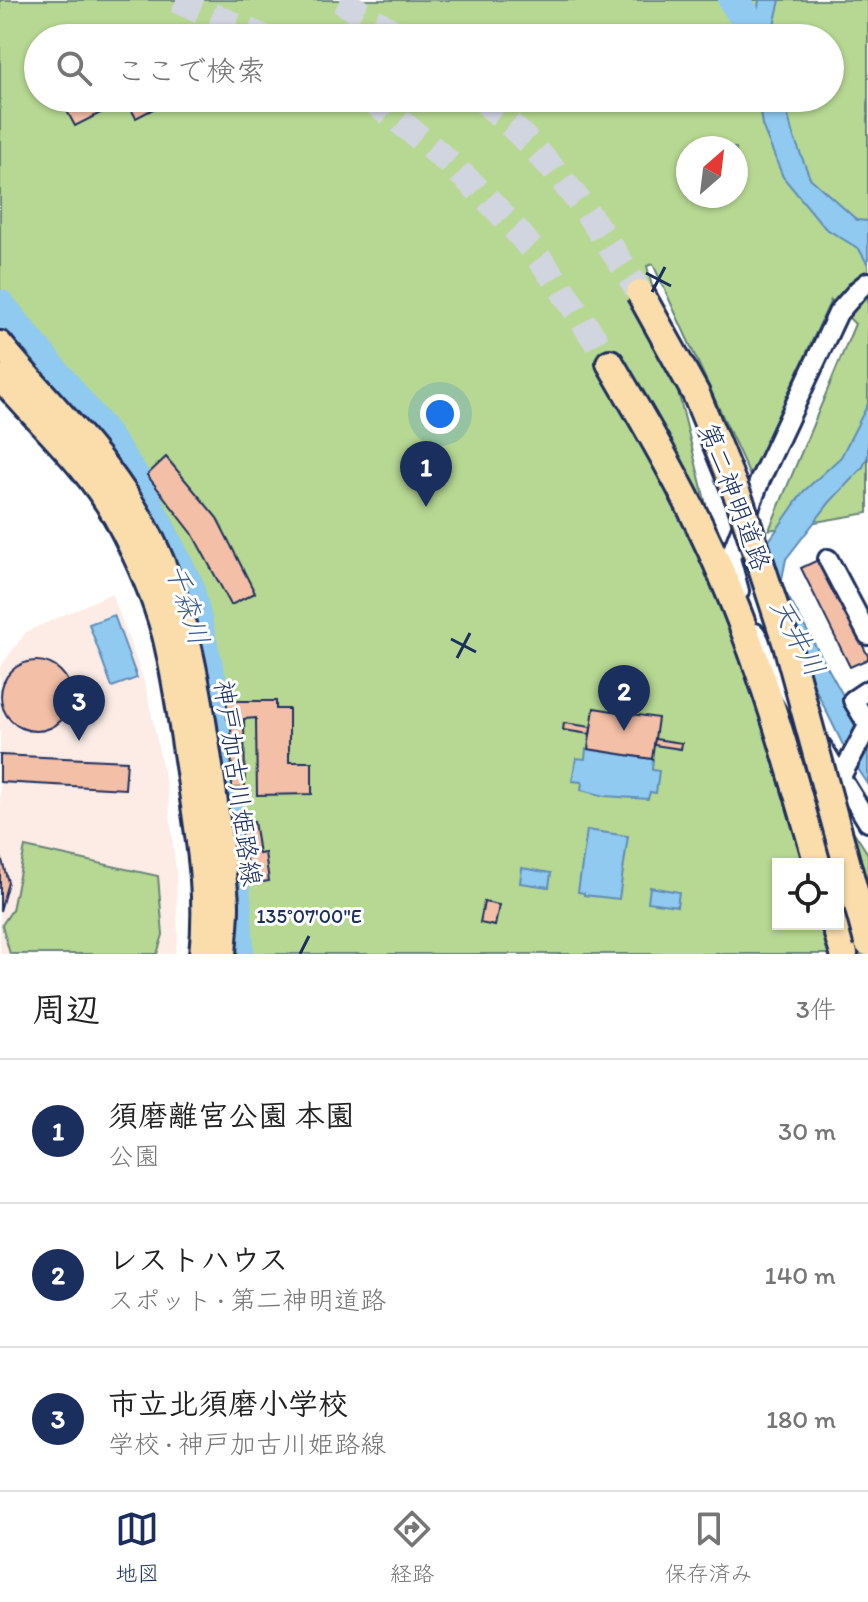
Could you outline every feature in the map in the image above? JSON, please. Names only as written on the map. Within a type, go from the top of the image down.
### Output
[{"type":"highway","name":"第二神明道路","points":[[640,293],[696,394],[741,504],[788,648],[868,942]]},
{"type":"highway","name":"第二神明道路","points":[[610,363],[686,496],[718,565],[780,731],[816,858]]},
{"type":"highway","points":[[837,930],[844,954]]},
{"type":"main road","name":"神戸加古川姫路線","points":[[0,344],[107,467],[136,510],[171,585],[193,663],[215,799],[226,905],[223,954]]},
{"type":"main road","name":"神戸加古川姫路線","points":[[0,377],[100,493],[123,532],[152,595],[175,680],[198,836],[204,905],[202,954]]},
{"type":"street","points":[[863,286],[838,313],[760,480],[730,558],[747,621],[868,822]]},
{"type":"street","points":[[828,559],[868,635]]},
{"type":"street","points":[[840,778],[866,729],[860,695]]},
{"type":"shaded area","points":[[112,593],[146,687],[168,794],[176,870],[178,938],[175,954],[0,954],[0,667],[26,632]]},
{"type":"green space","points":[[0,0],[868,0],[868,513],[769,530],[855,324],[831,300],[750,476],[653,264],[647,266],[717,549],[778,714],[868,854],[868,954],[233,954],[237,891],[209,699],[183,585],[124,465],[0,309]]},
{"type":"green space","points":[[25,847],[158,876],[163,935],[157,954],[10,954],[2,925],[12,910]]},
{"type":"water","points":[[759,0],[780,0],[774,24],[756,24]]},
{"type":"water","points":[[760,112],[787,112],[810,178],[857,220],[868,221],[868,265],[859,249],[825,228],[783,177],[762,125]]},
{"type":"water","points":[[868,404],[868,456],[863,467],[830,502],[786,559],[781,584],[868,735],[868,784],[845,749],[808,674],[764,548],[803,492],[841,457]]},
{"type":"water","points":[[114,615],[137,678],[112,687],[89,624]]},
{"type":"water","points":[[586,749],[653,759],[652,770],[659,771],[656,793],[650,792],[648,799],[605,796],[581,790],[582,782],[572,781],[576,758],[585,759]]},
{"type":"water","points":[[587,830],[628,836],[619,899],[578,892]]},
{"type":"water","points":[[522,868],[551,873],[549,887],[520,883]]},
{"type":"water","points":[[650,887],[679,892],[677,906],[648,902]]},
{"type":"building","points":[[68,112],[102,112],[75,126]]},
{"type":"building","points":[[133,112],[147,112],[136,118]]},
{"type":"building","points":[[166,457],[217,518],[255,593],[231,605],[192,533],[147,475]]},
{"type":"building","points":[[820,559],[868,656],[868,659],[850,667],[801,568]]},
{"type":"building","points":[[36,661],[61,671],[71,696],[61,721],[36,731],[11,721],[1,696],[11,671]]},
{"type":"building","points":[[227,701],[276,701],[276,709],[289,709],[289,762],[312,762],[312,794],[257,795],[256,718],[244,719],[245,788],[232,788],[231,719],[227,719]]},
{"type":"building","points":[[594,708],[658,718],[652,759],[588,749]]},
{"type":"building","points":[[564,723],[591,727],[590,734],[563,730]]},
{"type":"building","points":[[655,739],[682,743],[681,749],[654,745]]},
{"type":"building","points":[[0,755],[127,761],[125,789],[0,782]]},
{"type":"building","points":[[254,821],[259,854],[265,853],[269,881],[250,884],[240,823]]},
{"type":"building","points":[[0,853],[8,882],[0,911]]},
{"type":"building","points":[[484,902],[499,905],[495,926],[480,923]]},
{"type":"waterway","name":"天井川","points":[[734,0],[750,24]]},
{"type":"waterway","name":"千森川","points":[[0,306],[100,429],[135,479],[188,586],[215,700],[231,821],[238,954]]},
{"type":"tunnel","points":[[176,0],[232,24]]},
{"type":"tunnel","points":[[340,0],[380,24]]},
{"type":"tunnel","points":[[387,112],[452,166],[509,222],[549,271],[610,363]]},
{"type":"tunnel","points":[[496,112],[563,182],[598,228],[640,293]]},
{"type":"place","name":"須磨離宮公園 本園","points":[[426,507]]},
{"type":"place","name":"レストハウス","points":[[624,731]]},
{"type":"place","name":"市立北須磨小学校","points":[[79,741]]}]
